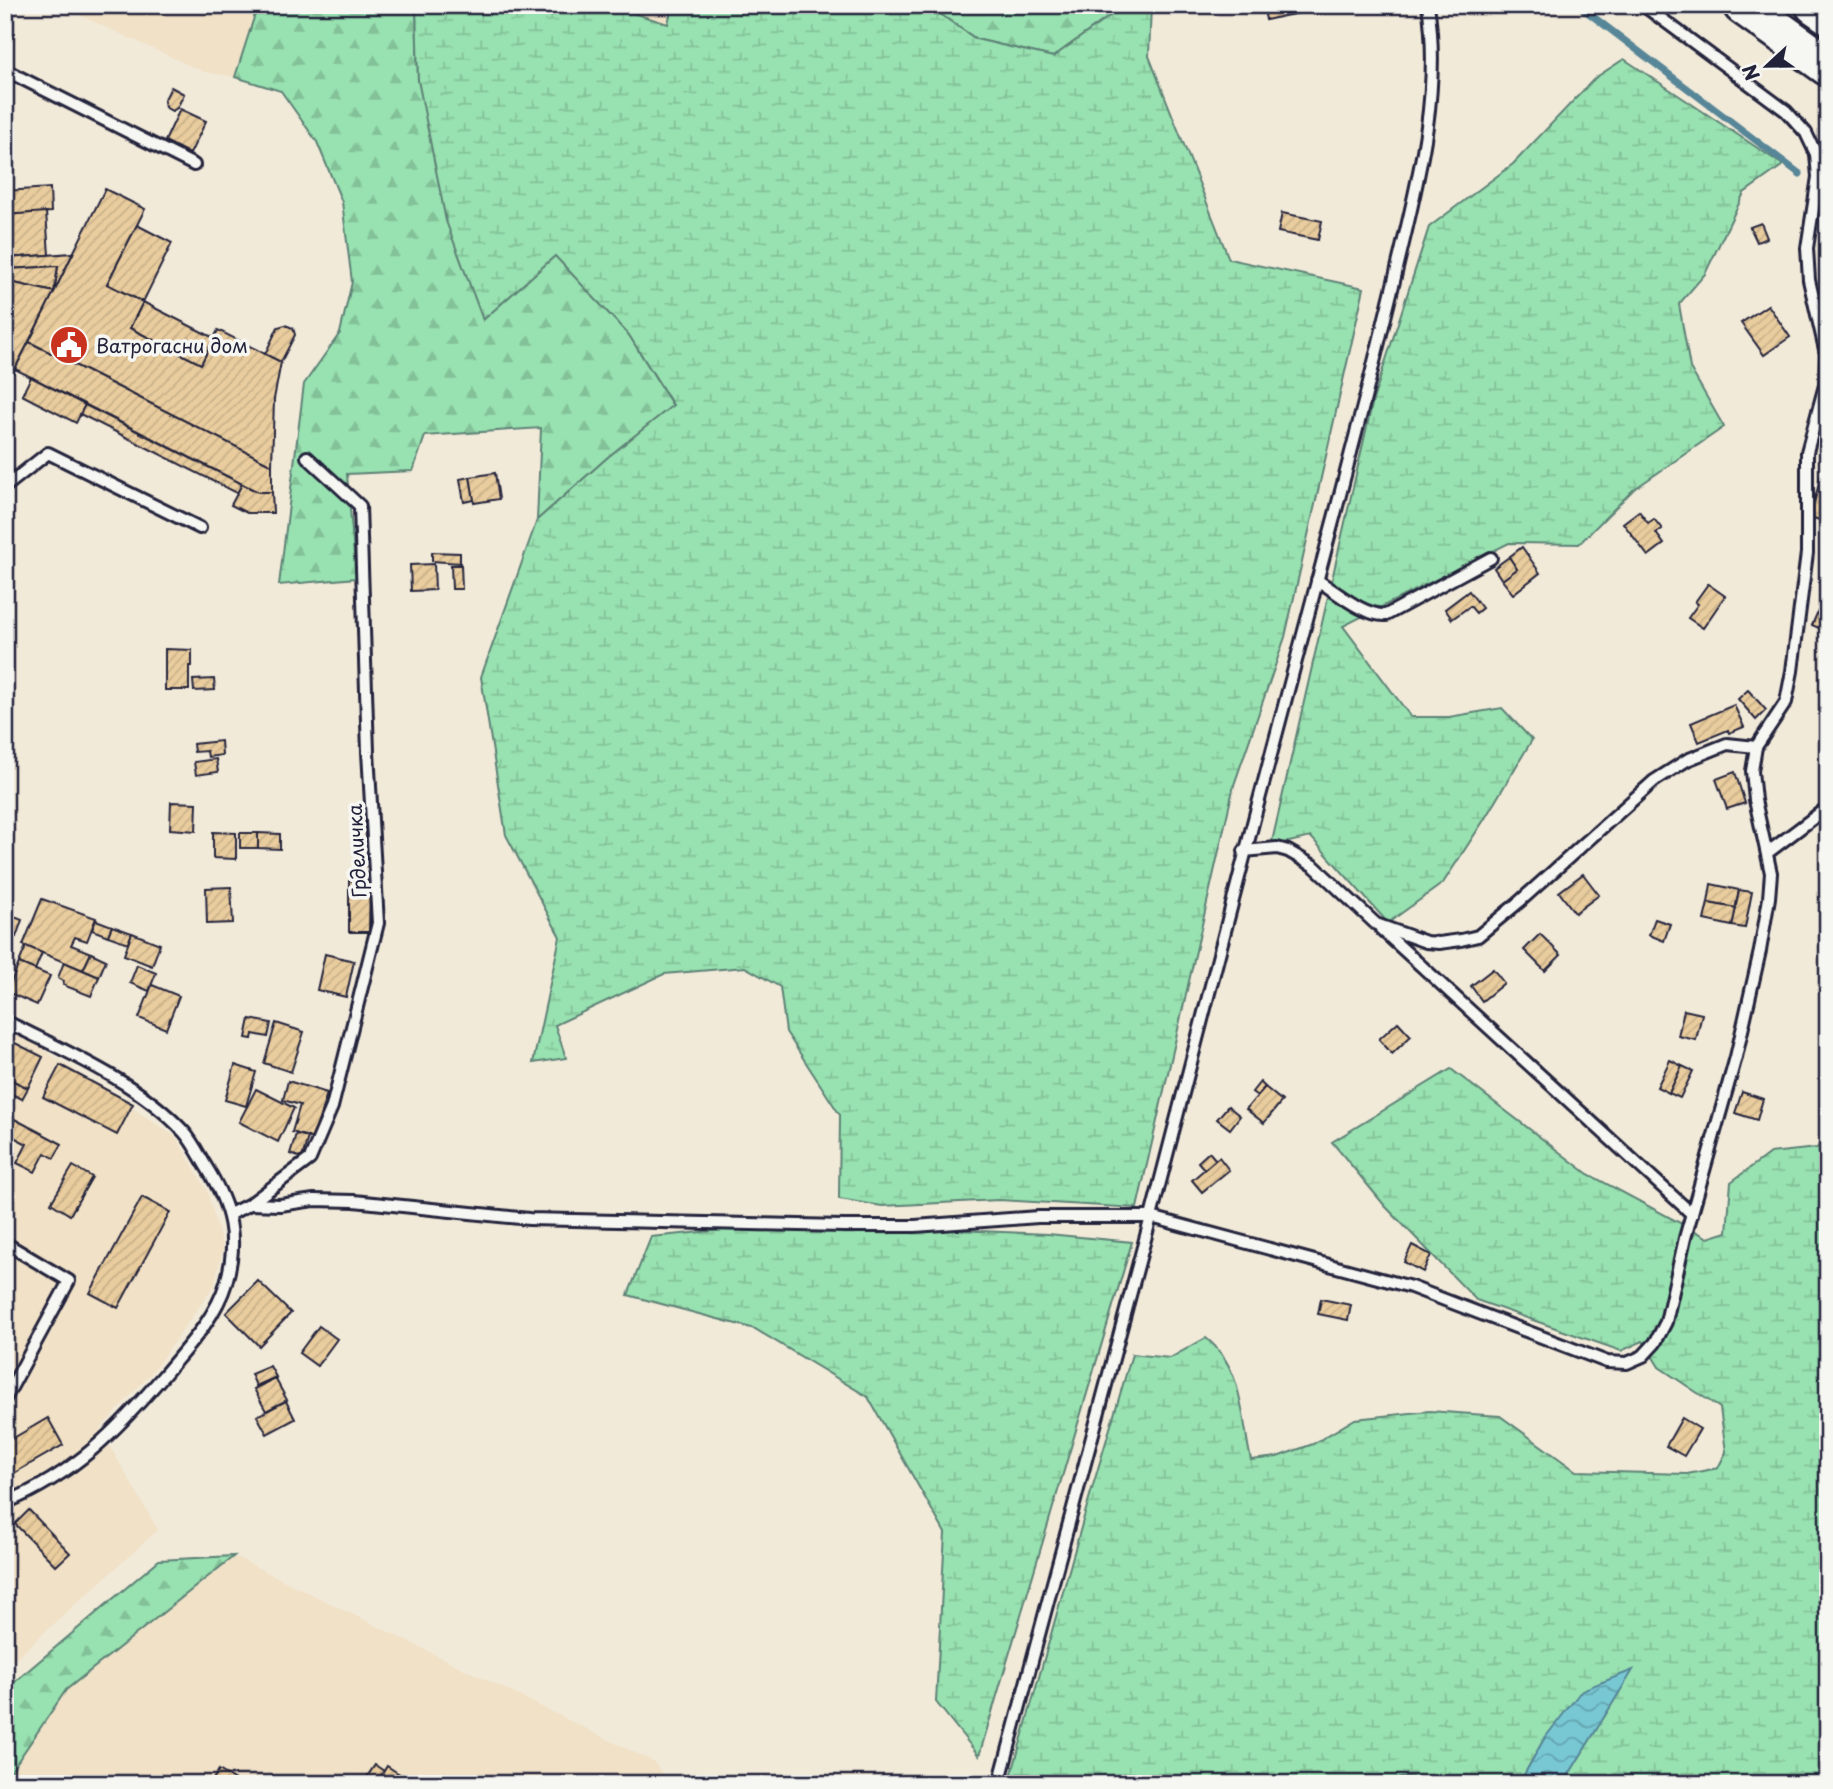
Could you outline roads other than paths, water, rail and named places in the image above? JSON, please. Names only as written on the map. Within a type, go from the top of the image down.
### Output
[{"type":"highway","points":[[1743,5],[1828,66]]},
{"type":"highway","points":[[1815,5],[1828,14]]},
{"type":"lane","points":[[999,1784],[1360,420],[1418,180],[1430,105],[1433,64],[1428,5]]},
{"type":"lane","points":[[250,1204],[279,1205],[314,1200],[354,1200],[529,1219],[844,1226],[915,1226],[1038,1217],[1151,1217],[1411,1287],[1607,1362],[1627,1363],[1643,1356],[1655,1343],[1666,1322],[1692,1214],[1736,1057],[1760,951],[1771,873],[1752,771],[1756,747],[1786,702],[1792,671],[1807,554],[1807,452],[1825,385],[1826,354],[1809,280],[1807,248],[1818,177],[1816,153],[1807,133],[1786,111],[1643,5]]},
{"type":"lane","points":[[5,70],[194,165]]},
{"type":"lane","points":[[5,487],[48,453],[200,528]]},
{"type":"lane","name":"Грделичка","points":[[230,1214],[250,1204],[310,1159],[332,1107],[378,923],[368,752],[360,506],[307,457]]},
{"type":"lane","points":[[1317,580],[1364,609],[1377,615],[1386,615],[1491,558]]},
{"type":"lane","points":[[1376,924],[1426,942],[1439,943],[1478,936],[1654,781],[1687,760],[1727,744],[1756,747]]},
{"type":"lane","points":[[1767,853],[1828,807]]},
{"type":"lane","points":[[1244,851],[1270,848],[1288,851],[1314,866],[1692,1214]]},
{"type":"lane","points":[[5,1021],[78,1058],[144,1097],[185,1133],[214,1179],[230,1214],[233,1245],[225,1284],[210,1318],[122,1425],[79,1462],[5,1503]]},
{"type":"lane","points":[[5,1243],[69,1281],[5,1399]]},
{"type":"water","points":[[1633,1670],[1563,1784],[1519,1784],[1544,1739],[1582,1690]]},
{"type":"waterway","points":[[1578,5],[1800,174]]},
{"type":"place","name":"Ватрогасни дом","points":[[69,345]]}]
